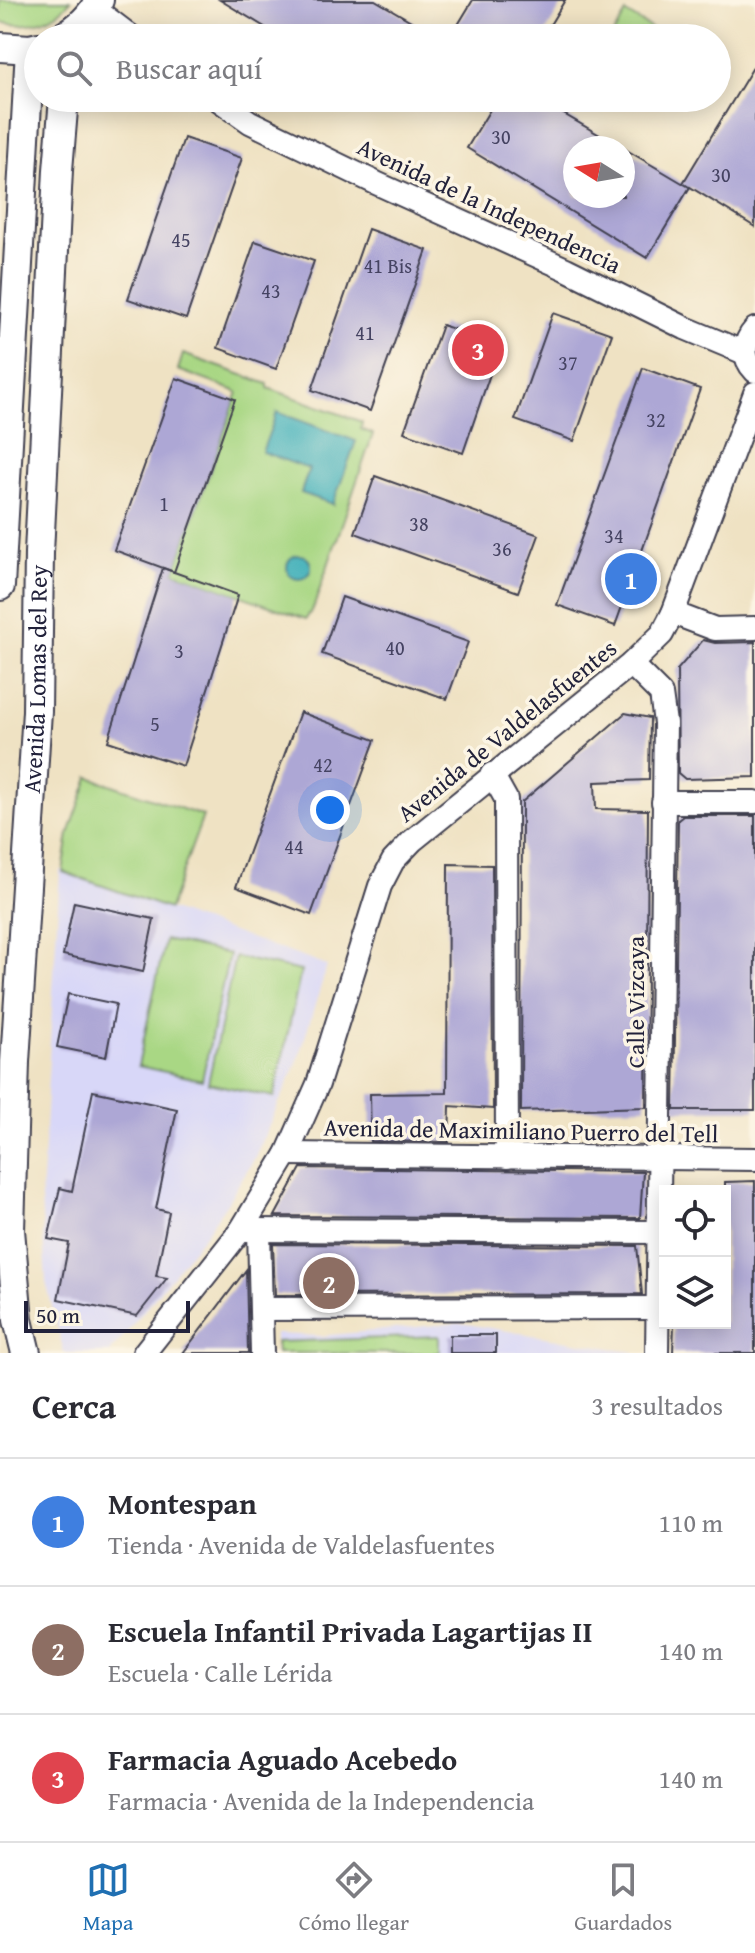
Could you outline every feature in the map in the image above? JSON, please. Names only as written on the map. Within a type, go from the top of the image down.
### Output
[{"type":"main road","points":[[80,24],[97,5]]},
{"type":"main road","points":[[0,47],[24,48]]},
{"type":"main road","name":"Avenida Lomas del Rey","points":[[0,586],[30,112]]},
{"type":"main road","name":"Avenida Lomas del Rey","points":[[26,1353],[18,1320],[10,1230],[15,1062],[37,711],[39,553],[63,112]]},
{"type":"street","points":[[97,5],[118,24]]},
{"type":"street","name":"Avenida de la Independencia","points":[[236,112],[250,122],[388,189],[566,269],[698,333],[750,362]]},
{"type":"street","points":[[750,362],[747,339],[755,329]]},
{"type":"street","name":"Avenida de Valdelasfuentes","points":[[144,1353],[250,1230],[318,1084],[380,886],[393,861],[412,841],[631,664],[662,634],[673,613],[755,393]]},
{"type":"street","points":[[673,613],[715,629],[755,628]]},
{"type":"street","name":"Calle Vizcaya","points":[[631,664],[661,694],[665,723],[657,1353]]},
{"type":"street","points":[[492,774],[506,799],[507,1157]]},
{"type":"street","points":[[663,802],[755,802]]},
{"type":"street","name":"Avenida de Maximiliano Puerro del Tell","points":[[287,1154],[755,1159]]},
{"type":"street","points":[[262,1353],[261,1309],[250,1230],[658,1232]]},
{"type":"street","points":[[0,1274],[8,1285],[18,1320]]},
{"type":"street","points":[[261,1309],[658,1308]]},
{"type":"shaded area","points":[[60,870],[327,966],[298,1060],[254,1159],[204,1236],[110,1353],[64,1353],[46,1282],[41,1198]]},
{"type":"shaded area","points":[[460,1323],[640,1353],[275,1353],[275,1334],[320,1336]]},
{"type":"green space","points":[[0,0],[71,0],[56,14],[39,22],[20,25],[0,22]]},
{"type":"green space","points":[[626,13],[644,24],[619,24]]},
{"type":"green space","points":[[183,354],[362,422],[361,429],[373,434],[314,606],[306,619],[174,572],[238,392],[178,370]],"holes":[[[309,469],[333,504],[301,493]]]},
{"type":"green space","points":[[89,777],[203,816],[169,909],[63,872],[69,834]]},
{"type":"green space","points":[[165,940],[229,954],[202,1080],[138,1066]]},
{"type":"green space","points":[[235,957],[301,971],[274,1097],[208,1083]]},
{"type":"green space","points":[[439,1336],[439,1353],[277,1353],[276,1342]]},
{"type":"water","points":[[277,412],[356,441],[333,504],[301,493],[309,469],[262,452]]},
{"type":"water","points":[[299,555],[308,558],[311,567],[308,576],[299,579],[290,576],[287,567],[290,558]]},
{"type":"building","points":[[220,0],[375,0],[416,24],[260,24]]},
{"type":"building","points":[[473,0],[565,0],[550,24],[458,24]]},
{"type":"building","points":[[755,64],[755,227],[690,187],[647,258],[565,208],[635,208],[635,155],[689,187],[683,183],[726,112],[731,112],[731,104]]},
{"type":"building","points":[[489,112],[560,112],[601,136],[563,136],[563,207],[467,148]]},
{"type":"building","points":[[184,138],[242,158],[186,319],[128,299]]},
{"type":"building","points":[[368,229],[427,250],[370,411],[312,390]]},
{"type":"building","points":[[255,241],[314,261],[276,369],[218,348]]},
{"type":"building","points":[[553,313],[612,334],[574,441],[515,420]]},
{"type":"building","points":[[442,325],[500,345],[463,453],[404,432]]},
{"type":"building","points":[[643,368],[700,389],[615,626],[557,605]]},
{"type":"building","points":[[176,378],[235,399],[174,572],[114,550]]},
{"type":"building","points":[[375,476],[539,535],[518,592],[355,533]]},
{"type":"building","points":[[163,568],[238,595],[183,766],[108,741]]},
{"type":"building","points":[[342,597],[468,642],[447,699],[322,654]]},
{"type":"building","points":[[703,640],[715,643],[755,642],[755,777],[685,779],[678,773],[677,670]]},
{"type":"building","points":[[300,712],[375,740],[311,915],[236,887]]},
{"type":"building","points":[[625,713],[650,718],[649,780],[595,782],[596,809],[648,810],[646,1107],[521,1111],[522,802]]},
{"type":"building","points":[[683,816],[755,816],[755,1110],[674,1110],[678,820]]},
{"type":"building","points":[[448,864],[492,865],[493,1109],[450,1106],[449,1142],[371,1141],[370,1094],[447,1093]]},
{"type":"building","points":[[74,902],[154,919],[143,972],[63,955]]},
{"type":"building","points":[[68,994],[116,1004],[106,1057],[57,1047]]},
{"type":"building","points":[[93,1091],[177,1109],[156,1209],[169,1212],[156,1276],[167,1278],[137,1316],[58,1299],[69,1243],[48,1239],[60,1188],[72,1191]]},
{"type":"building","points":[[301,1168],[643,1172],[640,1218],[275,1216]]},
{"type":"building","points":[[755,1181],[755,1353],[673,1353],[674,1329],[731,1329],[731,1185],[725,1185],[725,1182]]},
{"type":"building","points":[[273,1244],[637,1246],[642,1294],[275,1295]]},
{"type":"building","points":[[246,1270],[248,1353],[183,1353]]},
{"type":"building","points":[[450,1335],[496,1335],[496,1353],[450,1353]]},
{"type":"place","name":"Farmacia Aguado Acebedo","points":[[478,350]]},
{"type":"place","name":"Montespan","points":[[631,579]]},
{"type":"place","name":"Escuela Infantil Privada Lagartijas II","points":[[329,1283]]}]
